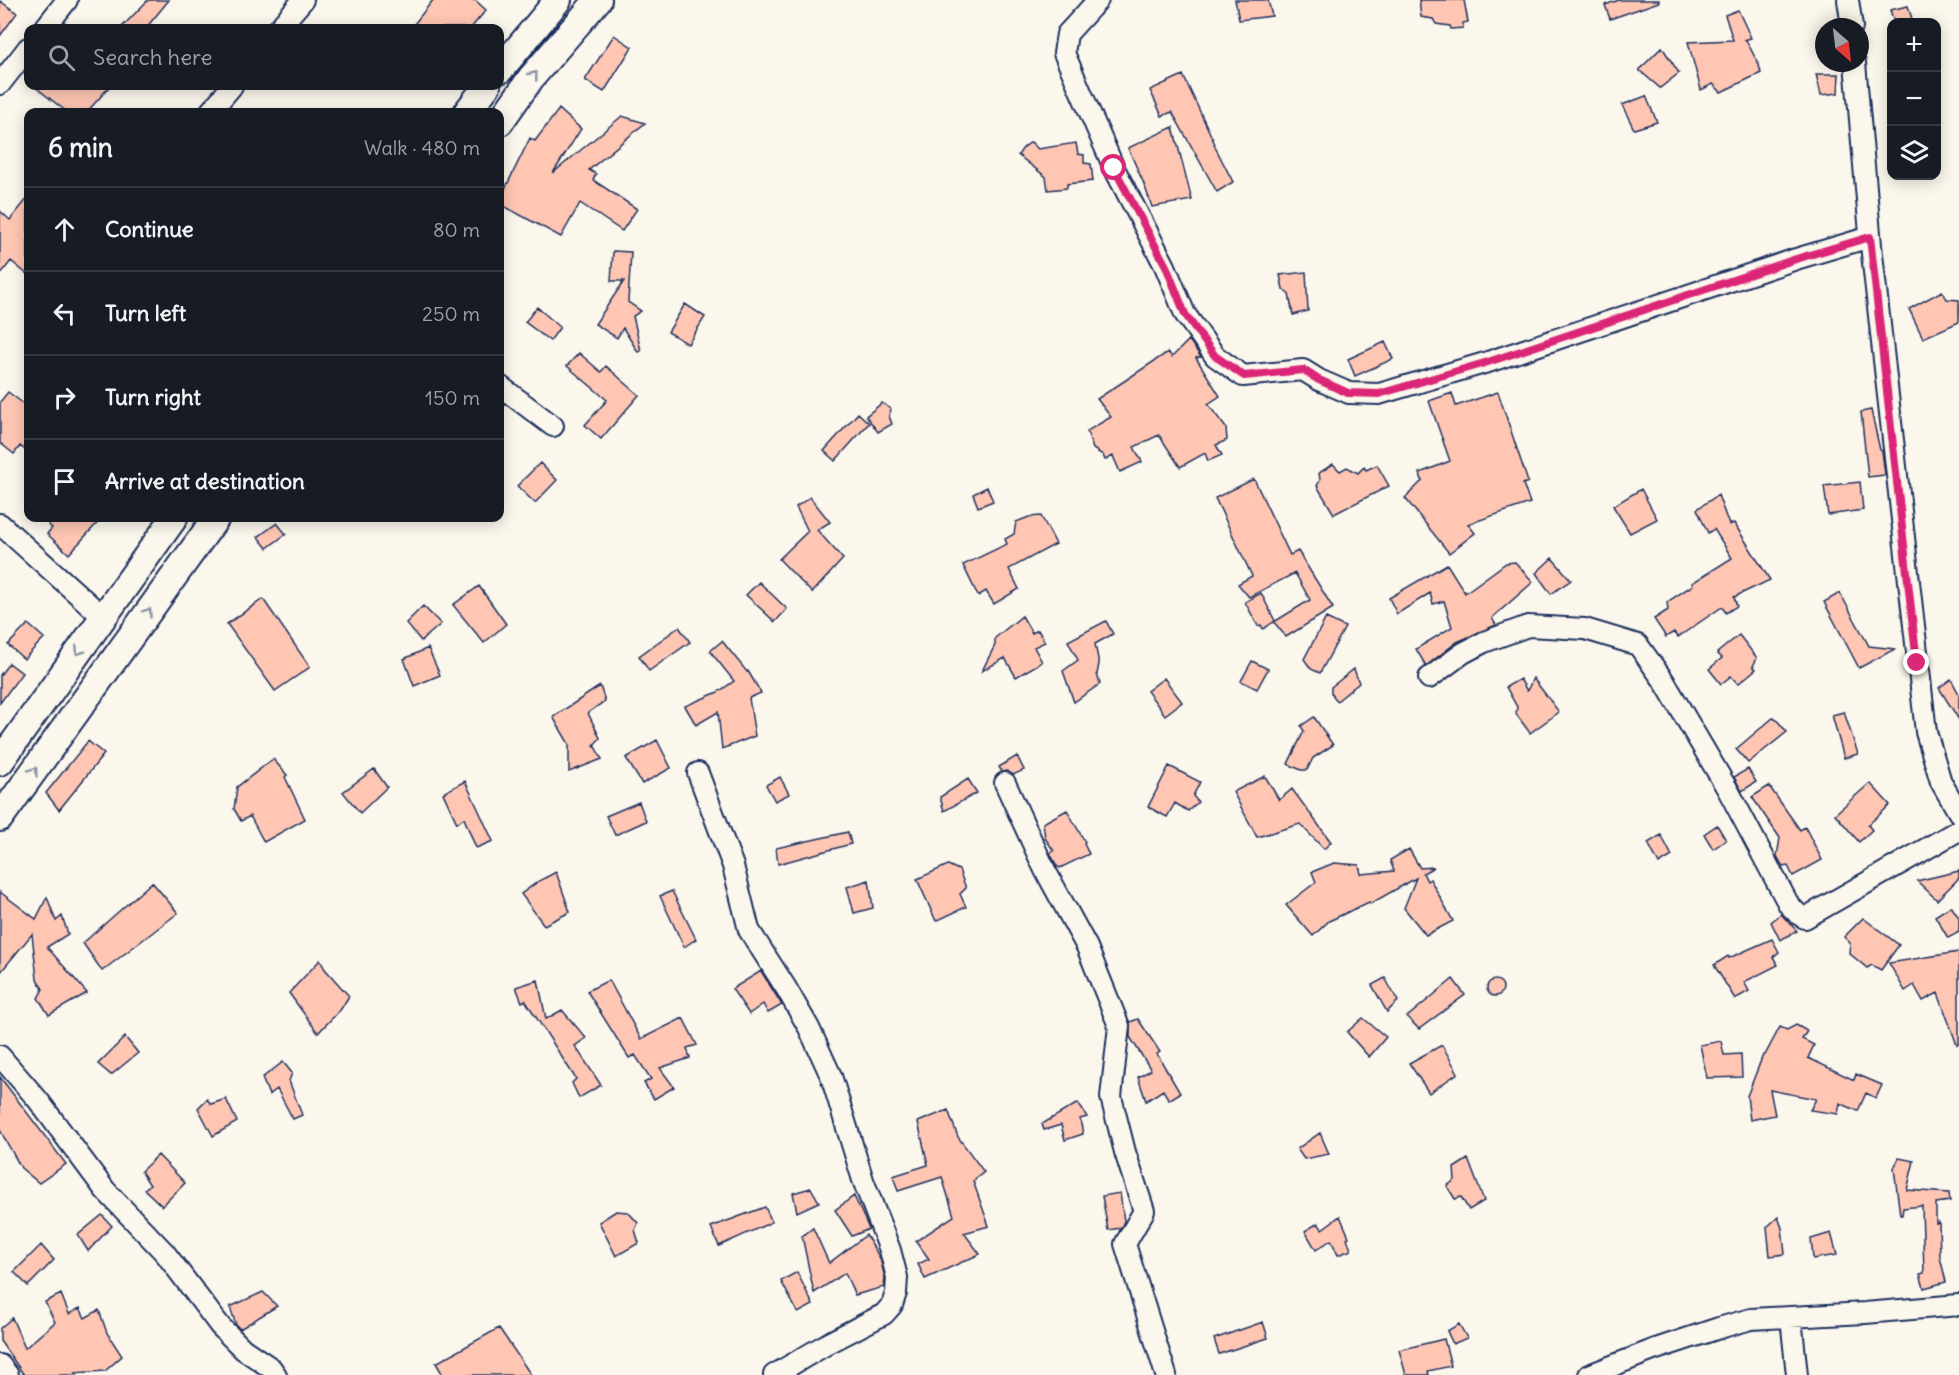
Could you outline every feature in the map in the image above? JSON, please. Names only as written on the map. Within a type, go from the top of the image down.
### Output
[{"type":"street","points":[[48,24],[67,0]]},
{"type":"street","points":[[282,24],[303,0]]},
{"type":"street","points":[[504,65],[558,0]]},
{"type":"street","points":[[504,116],[531,78],[598,0]]},
{"type":"street","points":[[1098,0],[1067,34],[1064,53],[1114,168],[1166,266],[1185,314],[1215,356],[1244,376],[1303,370],[1348,393],[1379,394],[1488,362],[1796,259],[1870,237]]},
{"type":"street","points":[[1848,0],[1851,18]]},
{"type":"street","points":[[0,84],[24,53]]},
{"type":"street","points":[[1856,72],[1870,237],[1926,732],[1941,782],[1959,813]]},
{"type":"street","points":[[213,108],[229,90]]},
{"type":"street","points":[[470,108],[484,90]]},
{"type":"street","points":[[504,389],[553,426]]},
{"type":"street","points":[[0,762],[171,522]]},
{"type":"street","points":[[0,818],[213,522]]},
{"type":"street","points":[[0,524],[103,617]]},
{"type":"street","points":[[1429,678],[1463,653],[1484,642],[1528,626],[1585,629],[1638,645],[1664,681],[1728,790],[1789,904],[1805,918],[1959,830]]},
{"type":"street","points":[[698,773],[733,866],[749,930],[809,1028],[831,1076],[863,1180],[890,1250],[897,1276],[896,1293],[892,1305],[884,1314],[774,1375]]},
{"type":"street","points":[[1005,783],[1045,870],[1087,947],[1119,1026],[1111,1097],[1125,1152],[1144,1211],[1125,1244],[1166,1375]]},
{"type":"street","points":[[0,1056],[38,1100],[105,1190],[165,1252],[220,1326],[243,1349],[271,1368],[276,1375]]},
{"type":"street","points":[[1589,1375],[1719,1328],[1751,1319],[1959,1305]]},
{"type":"street","points":[[1791,1318],[1797,1375]]},
{"type":"building","points":[[148,0],[169,0],[149,24],[125,24]]},
{"type":"building","points":[[433,0],[475,0],[486,10],[474,24],[414,24]]},
{"type":"building","points":[[1235,0],[1268,0],[1272,16],[1239,20]]},
{"type":"building","points":[[1419,0],[1464,0],[1468,22],[1463,23],[1463,28],[1451,29],[1450,26],[1436,24],[1433,19],[1421,17]]},
{"type":"building","points":[[1619,0],[1659,0],[1659,2],[1610,19],[1605,5]]},
{"type":"building","points":[[0,1],[17,13],[0,36]]},
{"type":"building","points":[[1908,6],[1912,18],[1893,18],[1890,10]]},
{"type":"building","points":[[1738,10],[1751,38],[1744,40],[1759,65],[1761,73],[1721,92],[1713,84],[1701,90],[1688,42],[1733,40],[1725,15]]},
{"type":"building","points":[[614,35],[632,47],[604,92],[585,80]]},
{"type":"building","points":[[1662,47],[1679,73],[1660,88],[1639,70]]},
{"type":"building","points":[[1816,74],[1839,74],[1838,93],[1821,95]]},
{"type":"building","points":[[1183,75],[1233,182],[1217,192],[1172,112],[1162,116],[1150,90]]},
{"type":"building","points":[[39,90],[106,90],[91,108],[62,108]]},
{"type":"building","points":[[1646,96],[1657,122],[1634,129],[1622,105]]},
{"type":"building","points":[[559,109],[581,129],[553,173],[622,116],[645,123],[589,170],[596,174],[593,180],[637,209],[622,231],[580,203],[561,237],[504,206],[504,191],[530,138],[535,141]]},
{"type":"building","points":[[1173,127],[1192,200],[1152,207],[1128,148]]},
{"type":"building","points":[[1031,142],[1038,149],[1076,143],[1078,154],[1084,155],[1084,163],[1091,164],[1093,181],[1067,184],[1067,188],[1048,190],[1046,177],[1018,155]]},
{"type":"building","points":[[24,203],[24,272],[11,261],[0,275],[0,211],[10,220]]},
{"type":"building","points":[[613,251],[631,252],[628,302],[641,311],[633,316],[641,351],[638,352],[623,328],[617,338],[595,324],[624,281],[611,281]]},
{"type":"building","points":[[1306,272],[1308,311],[1293,315],[1289,294],[1283,289],[1280,275]]},
{"type":"building","points":[[1942,291],[1947,299],[1959,300],[1959,322],[1923,338],[1909,309]]},
{"type":"building","points":[[685,304],[705,317],[688,344],[668,332]]},
{"type":"building","points":[[537,307],[560,327],[550,341],[525,322]]},
{"type":"building","points":[[1189,340],[1201,357],[1196,358],[1220,396],[1208,404],[1226,428],[1227,440],[1216,445],[1222,455],[1208,461],[1205,453],[1180,467],[1159,435],[1134,447],[1142,462],[1120,472],[1113,456],[1105,460],[1103,455],[1093,449],[1087,431],[1111,417],[1097,399],[1168,352],[1172,357]]},
{"type":"building","points":[[1385,342],[1393,359],[1355,376],[1348,359]]},
{"type":"building","points":[[579,353],[601,372],[606,366],[639,395],[601,439],[585,425],[607,400],[567,366]]},
{"type":"building","points":[[8,392],[24,404],[24,449],[20,446],[14,454],[0,443],[0,402]]},
{"type":"building","points":[[1498,392],[1528,482],[1523,484],[1530,503],[1468,524],[1475,533],[1449,553],[1405,498],[1422,481],[1420,473],[1450,461],[1429,401],[1452,393],[1456,406]]},
{"type":"building","points":[[882,403],[891,409],[889,416],[892,424],[878,432],[866,416]]},
{"type":"building","points":[[1871,410],[1882,451],[1885,475],[1868,477],[1861,412]]},
{"type":"building","points":[[858,413],[869,423],[835,461],[824,451]]},
{"type":"building","points":[[540,463],[557,480],[535,503],[517,486]]},
{"type":"building","points":[[1333,464],[1340,471],[1347,467],[1358,473],[1364,467],[1366,470],[1377,465],[1389,486],[1334,514],[1317,486],[1320,480],[1319,473]]},
{"type":"building","points":[[1254,479],[1290,555],[1298,551],[1333,608],[1286,637],[1274,622],[1310,600],[1295,573],[1249,597],[1238,584],[1252,576],[1215,498]]},
{"type":"building","points":[[1860,482],[1863,510],[1828,515],[1824,486]]},
{"type":"building","points":[[987,487],[993,501],[978,507],[973,494]]},
{"type":"building","points":[[1641,489],[1657,519],[1630,533],[1613,506]]},
{"type":"building","points":[[1718,495],[1729,525],[1734,523],[1770,580],[1734,597],[1737,606],[1726,613],[1722,607],[1678,637],[1674,632],[1666,637],[1654,619],[1668,610],[1667,602],[1732,558],[1714,529],[1708,533],[1697,509]]},
{"type":"building","points":[[810,497],[830,522],[817,530],[843,559],[812,593],[779,559],[808,531],[796,507]]},
{"type":"building","points":[[1041,516],[1056,544],[1009,569],[1019,589],[994,604],[986,591],[978,596],[963,565],[1007,544],[1005,539],[1014,534],[1016,522],[1029,517]]},
{"type":"building","points":[[51,522],[98,522],[69,554],[47,534],[52,528],[48,525]]},
{"type":"building","points":[[277,523],[286,534],[267,548],[258,537]]},
{"type":"building","points":[[1552,558],[1571,580],[1551,594],[1536,573]]},
{"type":"building","points":[[1515,562],[1533,582],[1492,618],[1496,625],[1457,642],[1426,666],[1416,649],[1452,627],[1444,601],[1433,604],[1430,593],[1397,614],[1389,598],[1447,564],[1465,593],[1506,563]]},
{"type":"building","points":[[759,582],[787,609],[775,622],[746,595]]},
{"type":"building","points":[[479,586],[506,624],[484,643],[453,605]]},
{"type":"building","points":[[1261,593],[1275,621],[1263,629],[1261,625],[1258,626],[1245,602]]},
{"type":"building","points":[[1840,593],[1869,646],[1895,649],[1859,668],[1824,602]]},
{"type":"building","points":[[263,599],[310,667],[275,691],[227,624]]},
{"type":"building","points":[[423,606],[441,624],[421,641],[406,623]]},
{"type":"building","points":[[1022,616],[1032,633],[1038,630],[1045,642],[1034,647],[1042,662],[1016,677],[1005,658],[982,671],[995,645],[995,638]]},
{"type":"building","points":[[1326,618],[1345,627],[1320,673],[1311,669],[1304,659]]},
{"type":"building","points":[[1106,621],[1113,634],[1095,644],[1100,684],[1074,702],[1063,671],[1078,660],[1068,641]]},
{"type":"building","points":[[28,624],[44,638],[24,659],[8,645]]},
{"type":"building","points":[[679,627],[690,642],[649,671],[639,656]]},
{"type":"building","points":[[1739,635],[1757,658],[1753,666],[1756,669],[1738,684],[1731,676],[1721,684],[1709,669],[1722,658],[1717,653]]},
{"type":"building","points":[[722,641],[748,671],[761,693],[749,698],[755,736],[722,749],[718,712],[696,725],[685,706],[718,692],[734,681],[710,651]]},
{"type":"building","points":[[428,648],[440,675],[414,686],[404,659]]},
{"type":"building","points":[[1252,661],[1268,669],[1257,689],[1241,681]]},
{"type":"building","points":[[9,663],[22,673],[0,703],[0,675]]},
{"type":"building","points":[[1354,669],[1359,683],[1337,701],[1331,693],[1331,687]]},
{"type":"building","points":[[1164,678],[1182,702],[1165,715],[1147,691]]},
{"type":"building","points":[[1533,678],[1559,712],[1530,733],[1516,714],[1517,707],[1506,687],[1520,679],[1527,691]]},
{"type":"building","points":[[1951,679],[1959,694],[1959,720],[1939,688]]},
{"type":"building","points":[[600,686],[605,701],[588,713],[600,738],[594,745],[602,759],[569,772],[569,744],[553,717]]},
{"type":"building","points":[[1844,712],[1858,754],[1844,758],[1832,715]]},
{"type":"building","points":[[1314,717],[1333,745],[1313,758],[1307,770],[1301,770],[1288,764],[1304,731],[1301,726]]},
{"type":"building","points":[[1774,717],[1787,732],[1748,763],[1736,749]]},
{"type":"building","points":[[657,740],[671,768],[642,784],[626,758]]},
{"type":"building","points":[[88,741],[104,754],[59,810],[46,793]]},
{"type":"building","points":[[1017,756],[1024,770],[1013,775],[1007,771],[1002,772],[999,767]]},
{"type":"building","points":[[273,759],[287,775],[285,777],[305,819],[264,842],[250,816],[241,821],[234,809],[237,787]]},
{"type":"building","points":[[1169,766],[1200,782],[1193,796],[1198,802],[1188,811],[1175,803],[1167,817],[1148,807]]},
{"type":"building","points":[[374,769],[387,787],[360,813],[343,792]]},
{"type":"building","points":[[1748,769],[1756,782],[1742,791],[1734,777]]},
{"type":"building","points":[[1265,776],[1279,800],[1292,789],[1331,842],[1324,849],[1300,824],[1257,837],[1233,792]]},
{"type":"building","points":[[780,777],[789,794],[775,801],[766,785]]},
{"type":"building","points":[[968,779],[977,793],[944,811],[940,797]]},
{"type":"building","points":[[465,781],[493,841],[476,848],[464,818],[457,823],[443,793]]},
{"type":"building","points":[[1870,783],[1890,805],[1868,825],[1872,830],[1859,842],[1835,814]]},
{"type":"building","points":[[1769,786],[1800,830],[1805,827],[1822,860],[1793,876],[1788,866],[1783,867],[1777,856],[1780,838],[1752,797]]},
{"type":"building","points":[[639,802],[646,821],[615,835],[606,816]]},
{"type":"building","points":[[1067,810],[1089,854],[1060,868],[1050,853],[1054,851],[1045,838],[1043,823]]},
{"type":"building","points":[[1717,825],[1726,840],[1713,849],[1704,834]]},
{"type":"building","points":[[848,832],[851,844],[778,864],[776,848]]},
{"type":"building","points":[[1661,835],[1672,856],[1659,864],[1648,843]]},
{"type":"building","points":[[1409,849],[1420,868],[1434,867],[1423,873],[1427,881],[1430,879],[1453,921],[1426,935],[1404,908],[1416,878],[1370,904],[1369,902],[1329,921],[1313,936],[1286,905],[1316,882],[1312,872],[1334,863],[1359,865],[1361,874],[1394,871],[1390,860]]},
{"type":"building","points":[[948,865],[959,870],[966,888],[960,894],[966,907],[936,921],[917,879]]},
{"type":"building","points":[[1959,871],[1959,878],[1937,900],[1917,881]]},
{"type":"building","points":[[556,872],[570,912],[544,925],[521,894]]},
{"type":"building","points":[[869,880],[873,908],[854,913],[847,887]]},
{"type":"building","points":[[152,882],[178,913],[102,971],[83,943]]},
{"type":"building","points":[[672,891],[696,939],[684,947],[660,896]]},
{"type":"building","points":[[0,892],[36,919],[47,897],[56,921],[62,916],[68,934],[47,947],[87,993],[49,1015],[38,998],[43,989],[37,979],[32,934],[0,973]]},
{"type":"building","points":[[1951,906],[1959,918],[1959,932],[1948,938],[1935,916]]},
{"type":"building","points":[[1781,914],[1797,931],[1780,940],[1771,922]]},
{"type":"building","points":[[1863,918],[1899,945],[1881,970],[1872,965],[1867,968],[1849,953],[1850,943],[1844,937]]},
{"type":"building","points":[[1772,939],[1779,952],[1773,957],[1778,965],[1744,982],[1749,991],[1735,999],[1714,965],[1728,956],[1729,958]]},
{"type":"building","points":[[1959,952],[1959,1044],[1957,1045],[1938,993],[1923,1001],[1914,985],[1905,991],[1889,963]]},
{"type":"building","points":[[320,960],[349,996],[341,1009],[318,1033],[289,993]]},
{"type":"building","points":[[761,971],[782,1005],[768,1013],[763,1004],[749,1014],[732,989]]},
{"type":"building","points":[[1385,978],[1398,1001],[1387,1012],[1372,985]]},
{"type":"building","points":[[1453,979],[1465,995],[1419,1029],[1407,1017]]},
{"type":"building","points":[[538,980],[546,1019],[562,1010],[586,1038],[575,1046],[601,1085],[579,1098],[572,1083],[576,1079],[525,1000],[522,1002],[516,987]]},
{"type":"building","points":[[609,980],[641,1039],[683,1018],[697,1045],[687,1048],[690,1058],[660,1068],[674,1087],[654,1099],[644,1083],[651,1079],[635,1055],[629,1058],[587,991]]},
{"type":"building","points":[[1495,980],[1501,982],[1503,988],[1501,994],[1495,996],[1489,994],[1487,988],[1489,982]]},
{"type":"building","points":[[1363,1018],[1386,1037],[1369,1057],[1347,1032]]},
{"type":"building","points":[[1138,1019],[1160,1052],[1157,1054],[1180,1093],[1169,1100],[1163,1090],[1146,1101],[1138,1077],[1151,1070],[1130,1037],[1130,1022]]},
{"type":"building","points":[[1796,1025],[1807,1031],[1802,1039],[1814,1045],[1808,1058],[1854,1080],[1856,1074],[1882,1085],[1876,1098],[1866,1093],[1858,1111],[1840,1103],[1838,1114],[1810,1110],[1816,1099],[1770,1090],[1775,1115],[1750,1120],[1747,1096],[1763,1055],[1780,1027],[1787,1030]]},
{"type":"building","points":[[125,1037],[138,1053],[111,1075],[98,1064]]},
{"type":"building","points":[[1721,1041],[1724,1055],[1741,1054],[1742,1077],[1707,1078],[1700,1045]]},
{"type":"building","points":[[1442,1045],[1458,1073],[1429,1093],[1409,1063]]},
{"type":"building","points":[[283,1062],[292,1073],[289,1081],[302,1115],[293,1119],[277,1089],[269,1095],[262,1078]]},
{"type":"building","points":[[0,1077],[66,1164],[39,1183],[21,1168],[0,1130]]},
{"type":"building","points":[[207,1099],[211,1104],[226,1099],[237,1122],[213,1136],[198,1108]]},
{"type":"building","points":[[1078,1103],[1087,1117],[1080,1119],[1083,1134],[1065,1140],[1061,1125],[1044,1130],[1042,1124]]},
{"type":"building","points":[[948,1110],[958,1137],[984,1172],[973,1181],[989,1226],[964,1233],[980,1254],[925,1279],[918,1264],[929,1259],[916,1241],[954,1216],[942,1177],[898,1191],[893,1176],[928,1165],[918,1122]]},
{"type":"building","points":[[1320,1133],[1329,1154],[1304,1159],[1297,1149]]},
{"type":"building","points":[[158,1155],[185,1183],[162,1206],[144,1189],[150,1185],[141,1171]]},
{"type":"building","points":[[1899,1158],[1914,1161],[1907,1190],[1949,1193],[1950,1201],[1936,1203],[1940,1257],[1946,1282],[1924,1288],[1920,1274],[1924,1273],[1922,1206],[1903,1208],[1902,1215],[1900,1215],[1894,1168]]},
{"type":"building","points":[[1468,1159],[1484,1201],[1469,1210],[1461,1197],[1455,1199],[1447,1186],[1455,1180],[1454,1168]]},
{"type":"building","points":[[811,1188],[819,1202],[797,1212],[793,1193]]},
{"type":"building","points":[[1120,1193],[1124,1221],[1121,1228],[1108,1230],[1102,1196]]},
{"type":"building","points":[[854,1196],[869,1229],[852,1236],[835,1210]]},
{"type":"building","points":[[765,1207],[772,1222],[719,1246],[711,1227]]},
{"type":"building","points":[[616,1211],[628,1212],[638,1223],[635,1230],[639,1243],[616,1256],[599,1222]]},
{"type":"building","points":[[102,1215],[112,1226],[88,1251],[78,1235]]},
{"type":"building","points":[[1340,1216],[1349,1237],[1347,1238],[1351,1250],[1338,1255],[1331,1240],[1316,1250],[1305,1231],[1318,1223],[1322,1229]]},
{"type":"building","points":[[1778,1217],[1782,1228],[1785,1254],[1770,1256],[1767,1227]]},
{"type":"building","points":[[813,1228],[829,1263],[866,1235],[880,1258],[885,1278],[884,1287],[855,1295],[845,1273],[814,1293],[802,1236]]},
{"type":"building","points":[[1831,1233],[1837,1255],[1813,1259],[1811,1239]]},
{"type":"building","points":[[41,1245],[54,1260],[28,1286],[14,1272]]},
{"type":"building","points":[[797,1272],[813,1305],[798,1313],[781,1281]]},
{"type":"building","points":[[263,1292],[277,1306],[240,1329],[236,1325],[230,1307]]},
{"type":"building","points":[[61,1294],[69,1314],[80,1308],[85,1318],[99,1310],[107,1333],[122,1356],[105,1371],[75,1373],[77,1375],[24,1375],[0,1341],[0,1328],[12,1318],[25,1348],[55,1322],[45,1302]]},
{"type":"building","points":[[1263,1322],[1268,1338],[1219,1354],[1214,1339]]},
{"type":"building","points":[[1459,1324],[1467,1338],[1453,1344],[1447,1331]]},
{"type":"building","points":[[499,1328],[531,1375],[443,1375],[436,1363]]},
{"type":"building","points":[[1444,1339],[1451,1366],[1428,1371],[1429,1375],[1406,1375],[1399,1350]]},
{"type":"route","points":[[1114,168],[1166,266],[1185,314],[1215,356],[1244,376],[1303,370],[1348,393],[1379,394],[1488,362],[1796,259],[1870,237],[1917,663]]}]
